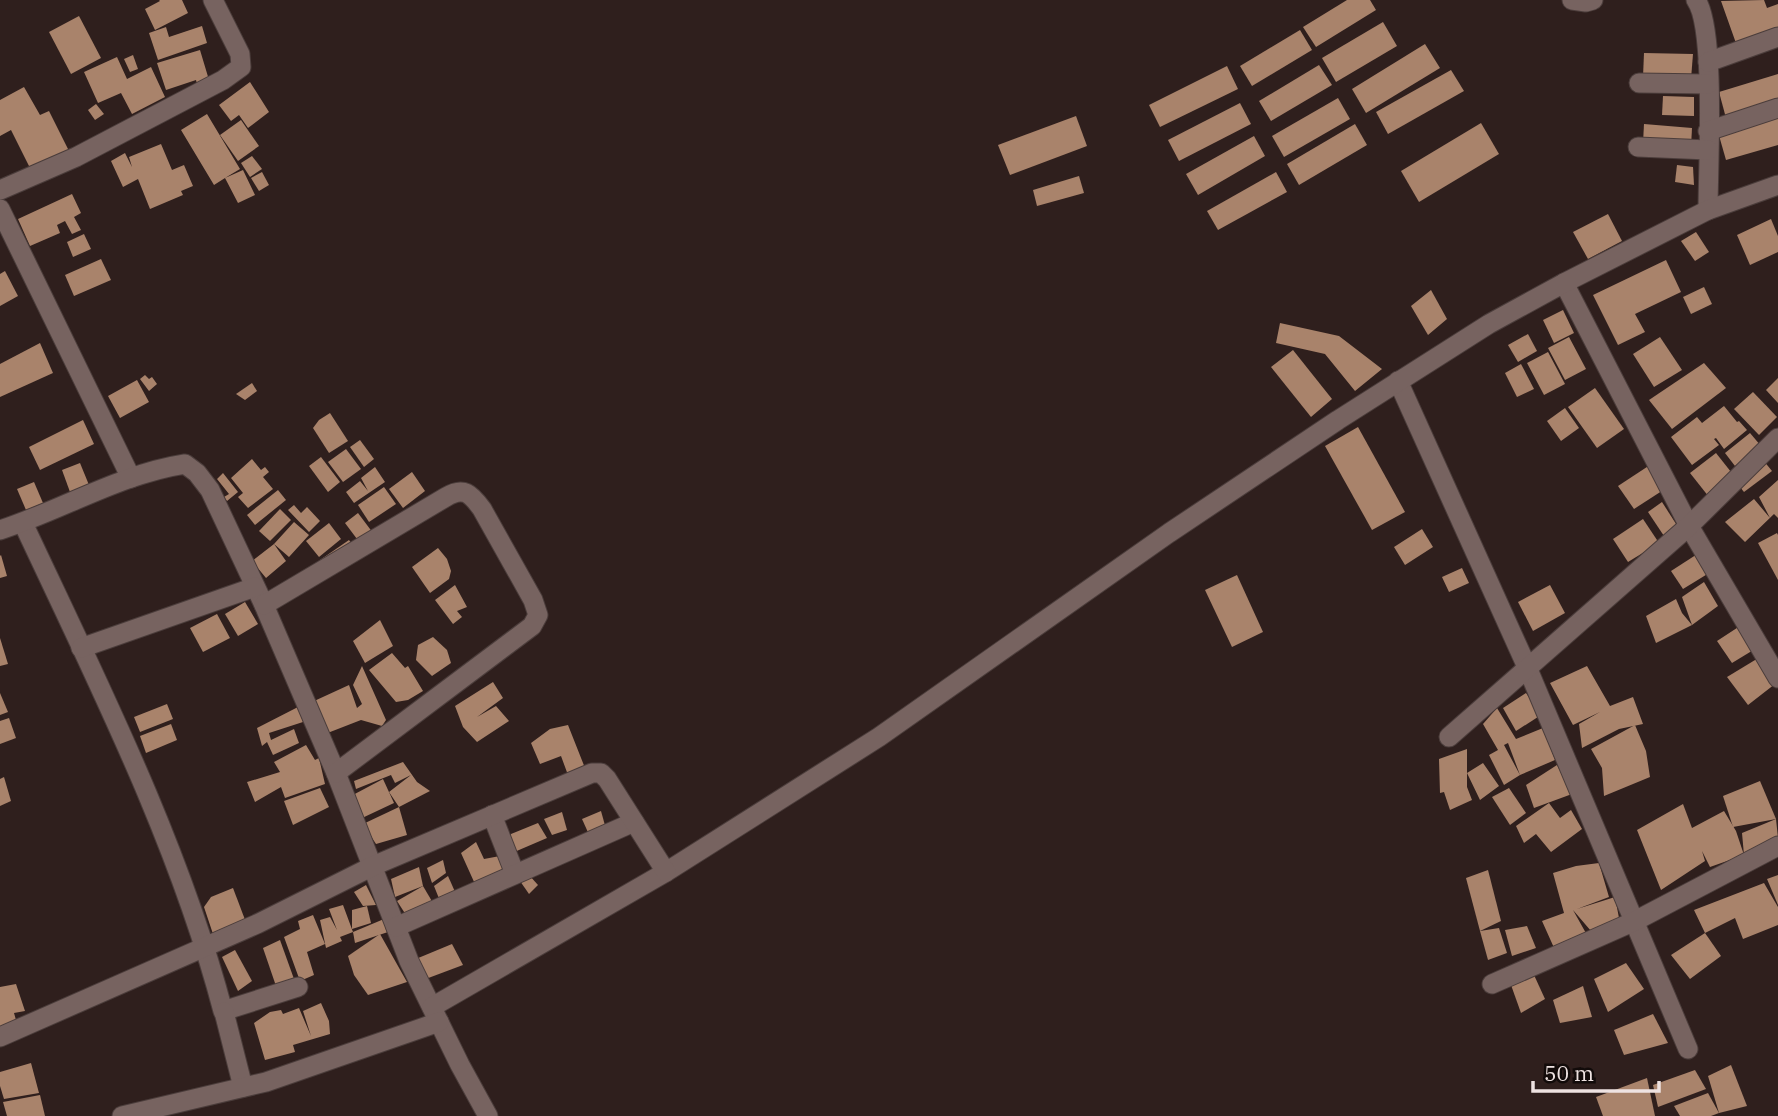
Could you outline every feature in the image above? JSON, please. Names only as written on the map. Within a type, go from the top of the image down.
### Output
[{"type":"street","points":[[0,190],[88,151],[223,80],[241,67],[240,54],[213,0]]},
{"type":"street","points":[[1572,0],[1593,0]]},
{"type":"street","points":[[1702,3],[1708,62],[1707,210]]},
{"type":"street","points":[[1708,62],[1778,37]]},
{"type":"street","points":[[1639,83],[1708,84]]},
{"type":"street","points":[[1638,147],[1708,140],[1778,108]]},
{"type":"street","points":[[122,1116],[266,1082],[435,1014],[879,737],[1169,533],[1489,324],[1707,210],[1778,185]]},
{"type":"street","points":[[0,209],[131,478]]},
{"type":"street","points":[[1564,283],[1689,526],[1778,678]]},
{"type":"street","points":[[1398,381],[1527,667],[1688,1049]]},
{"type":"street","points":[[1449,737],[1689,526],[1778,438]]},
{"type":"street","points":[[0,530],[163,468],[185,464],[198,473],[210,490],[264,605],[373,866],[409,961],[488,1116]]},
{"type":"street","points":[[264,605],[455,491],[464,491],[473,497],[482,509],[533,600],[538,615],[532,625],[335,773]]},
{"type":"street","points":[[23,523],[147,796],[206,947],[243,1087]]},
{"type":"street","points":[[81,648],[255,587]]},
{"type":"street","points":[[0,1037],[206,947],[373,866],[597,772],[605,776],[666,872]]},
{"type":"street","points":[[492,815],[515,874]]},
{"type":"street","points":[[396,927],[634,821]]},
{"type":"street","points":[[1492,984],[1635,921],[1778,846]]},
{"type":"street","points":[[224,1012],[298,987]]},
{"type":"building","points":[[159,0],[182,0],[188,13],[155,30],[145,9]]},
{"type":"building","points":[[1347,0],[1370,0],[1376,10],[1316,47],[1303,27]]},
{"type":"building","points":[[1764,0],[1767,8],[1778,4],[1778,31],[1737,46],[1721,1]]},
{"type":"building","points":[[79,16],[101,58],[71,74],[49,32]]},
{"type":"building","points":[[1383,22],[1397,46],[1336,82],[1322,58]]},
{"type":"building","points":[[202,26],[207,43],[158,60],[149,33],[166,27],[169,37]]},
{"type":"building","points":[[1300,30],[1312,50],[1252,86],[1240,66]]},
{"type":"building","points":[[1425,44],[1440,68],[1366,113],[1352,89]]},
{"type":"building","points":[[200,50],[209,80],[197,84],[196,80],[166,90],[157,63]]},
{"type":"building","points":[[1644,53],[1693,54],[1691,79],[1643,77]]},
{"type":"building","points":[[133,55],[138,69],[130,72],[124,59]]},
{"type":"building","points":[[117,57],[127,79],[151,67],[165,97],[132,114],[121,93],[98,103],[84,72]]},
{"type":"building","points":[[1319,65],[1332,85],[1271,121],[1259,101]]},
{"type":"building","points":[[1227,66],[1238,89],[1160,127],[1149,105]]},
{"type":"building","points":[[1451,70],[1464,91],[1388,134],[1376,112]]},
{"type":"building","points":[[1778,74],[1778,103],[1726,118],[1719,92]]},
{"type":"building","points":[[250,82],[269,112],[248,128],[239,115],[231,121],[219,105]]},
{"type":"building","points":[[24,87],[40,115],[49,111],[71,155],[33,174],[11,130],[0,136],[0,100]]},
{"type":"building","points":[[1663,96],[1694,97],[1694,116],[1662,115]]},
{"type":"building","points":[[1338,98],[1350,119],[1284,157],[1272,136]]},
{"type":"building","points":[[1240,103],[1251,124],[1179,161],[1168,140]]},
{"type":"building","points":[[96,104],[104,114],[95,120],[88,110]]},
{"type":"building","points":[[207,114],[240,169],[214,185],[181,130]]},
{"type":"building","points":[[1778,115],[1778,145],[1726,160],[1718,132]]},
{"type":"building","points":[[1076,116],[1087,146],[1010,175],[998,145]]},
{"type":"building","points":[[241,120],[259,146],[238,161],[220,135]]},
{"type":"building","points":[[1481,123],[1499,154],[1419,202],[1401,171]]},
{"type":"building","points":[[1355,124],[1367,145],[1299,185],[1287,164]]},
{"type":"building","points":[[1644,124],[1692,128],[1691,147],[1643,143]]},
{"type":"building","points":[[1254,136],[1265,156],[1198,195],[1186,174]]},
{"type":"building","points":[[161,144],[172,170],[184,165],[193,186],[181,191],[183,195],[150,209],[138,179],[123,187],[111,161],[125,153],[132,167],[129,157]]},
{"type":"building","points":[[252,156],[262,169],[250,177],[241,163]]},
{"type":"building","points":[[1677,165],[1693,167],[1694,185],[1675,182]]},
{"type":"building","points":[[243,170],[255,195],[238,203],[225,178]]},
{"type":"building","points":[[262,172],[269,185],[259,191],[251,178]]},
{"type":"building","points":[[1276,172],[1287,192],[1218,230],[1207,211]]},
{"type":"building","points":[[1079,176],[1084,193],[1037,206],[1033,190]]},
{"type":"building","points":[[72,194],[81,213],[74,217],[81,230],[72,234],[65,221],[57,225],[60,233],[30,246],[18,219]]},
{"type":"building","points":[[1608,214],[1622,241],[1588,259],[1573,232]]},
{"type":"building","points":[[1771,219],[1778,236],[1778,252],[1750,265],[1737,235]]},
{"type":"building","points":[[1696,232],[1709,252],[1695,261],[1681,241]]},
{"type":"building","points":[[84,234],[91,249],[73,257],[67,242]]},
{"type":"building","points":[[101,259],[111,280],[74,296],[65,275]]},
{"type":"building","points":[[1666,260],[1681,292],[1635,314],[1645,332],[1618,345],[1593,295]]},
{"type":"building","points":[[5,271],[18,296],[0,306],[0,274]]},
{"type":"building","points":[[1704,287],[1712,304],[1691,314],[1683,297]]},
{"type":"building","points":[[1431,290],[1447,319],[1428,335],[1411,306]]},
{"type":"building","points":[[1563,310],[1574,333],[1554,343],[1543,320]]},
{"type":"building","points":[[1280,323],[1339,336],[1382,369],[1355,391],[1325,354],[1276,343]]},
{"type":"building","points":[[1528,334],[1537,351],[1518,362],[1508,345]]},
{"type":"building","points":[[1569,337],[1586,369],[1565,380],[1548,348]]},
{"type":"building","points":[[1660,337],[1682,370],[1654,387],[1633,354]]},
{"type":"building","points":[[40,343],[53,373],[0,397],[0,364]]},
{"type":"building","points":[[1293,350],[1332,399],[1311,417],[1271,367]]},
{"type":"building","points":[[1548,352],[1565,384],[1544,395],[1527,363]]},
{"type":"building","points":[[1704,363],[1726,388],[1672,429],[1649,400]]},
{"type":"building","points":[[1521,364],[1534,389],[1517,397],[1505,373]]},
{"type":"building","points":[[145,375],[149,379],[152,377],[157,384],[149,391],[140,379]]},
{"type":"building","points":[[1778,378],[1778,403],[1766,390]]},
{"type":"building","points":[[137,380],[149,402],[120,418],[108,396]]},
{"type":"building","points":[[252,383],[257,391],[245,400],[236,394]]},
{"type":"building","points":[[1595,388],[1624,429],[1597,448],[1568,407]]},
{"type":"building","points":[[1753,392],[1777,417],[1759,435],[1734,409]]},
{"type":"building","points":[[1724,406],[1747,430],[1724,449],[1716,438],[1714,439],[1719,445],[1692,465],[1671,437],[1697,417],[1702,423]]},
{"type":"building","points":[[1565,408],[1579,428],[1561,441],[1547,421]]},
{"type":"building","points":[[330,413],[348,441],[329,453],[313,428]]},
{"type":"building","points":[[83,420],[94,444],[40,470],[29,447]]},
{"type":"building","points":[[1358,427],[1405,512],[1372,530],[1325,446]]},
{"type":"building","points":[[1750,433],[1761,446],[1735,466],[1725,453]]},
{"type":"building","points":[[360,440],[374,459],[364,467],[350,447]]},
{"type":"building","points":[[346,449],[361,469],[343,482],[328,462]]},
{"type":"building","points":[[1716,453],[1735,477],[1709,497],[1690,473]]},
{"type":"building","points":[[321,457],[340,482],[328,492],[309,466]]},
{"type":"building","points":[[252,459],[261,470],[265,467],[269,472],[263,477],[273,489],[248,508],[238,497],[243,493],[231,478]]},
{"type":"building","points":[[1763,460],[1772,471],[1744,492],[1736,482]]},
{"type":"building","points":[[80,463],[89,485],[70,492],[62,470]]},
{"type":"building","points":[[1653,463],[1668,487],[1634,509],[1618,486]]},
{"type":"building","points":[[375,467],[385,482],[354,503],[346,492],[360,481],[368,491],[361,478]]},
{"type":"building","points":[[412,472],[425,491],[403,508],[389,489]]},
{"type":"building","points":[[223,473],[238,492],[227,501],[224,497],[229,494],[217,479]]},
{"type":"building","points":[[1778,480],[1778,518],[1774,514],[1770,518],[1759,497]]},
{"type":"building","points":[[34,482],[43,503],[26,510],[17,489]]},
{"type":"building","points":[[384,487],[396,504],[369,522],[358,505]]},
{"type":"building","points":[[278,490],[286,500],[255,525],[247,515]]},
{"type":"building","points":[[1754,499],[1770,518],[1745,542],[1725,522]]},
{"type":"building","points":[[1662,502],[1678,527],[1664,536],[1648,512]]},
{"type":"building","points":[[294,505],[301,513],[307,507],[320,521],[309,532],[288,510]]},
{"type":"building","points":[[280,509],[291,520],[270,541],[259,531]]},
{"type":"building","points":[[358,513],[373,533],[360,543],[345,523]]},
{"type":"building","points":[[1643,519],[1659,543],[1628,562],[1613,539]]},
{"type":"building","points":[[294,522],[309,535],[289,557],[274,544]]},
{"type":"building","points":[[329,523],[341,539],[319,557],[306,541]]},
{"type":"building","points":[[1422,529],[1433,547],[1405,565],[1394,547]]},
{"type":"building","points":[[1777,533],[1778,535],[1778,580],[1758,543]]},
{"type":"building","points":[[349,540],[354,547],[324,567],[320,560]]},
{"type":"building","points":[[274,544],[286,561],[266,578],[252,561]]},
{"type":"building","points":[[438,548],[447,559],[451,571],[449,579],[430,593],[412,567]]},
{"type":"building","points":[[1702,551],[1714,570],[1683,589],[1671,571]]},
{"type":"building","points":[[0,556],[7,576],[0,578]]},
{"type":"building","points":[[1462,568],[1469,583],[1449,592],[1442,577]]},
{"type":"building","points":[[1237,575],[1263,632],[1232,647],[1205,590]]},
{"type":"building","points":[[1704,582],[1718,606],[1692,625],[1682,597]]},
{"type":"building","points":[[455,585],[467,607],[457,611],[462,617],[453,624],[435,600]]},
{"type":"building","points":[[1550,585],[1565,613],[1533,631],[1518,602]]},
{"type":"building","points":[[1676,599],[1682,613],[1692,625],[1656,643],[1646,616]]},
{"type":"building","points":[[245,602],[258,624],[238,636],[225,614]]},
{"type":"building","points":[[217,614],[230,638],[203,652],[190,628]]},
{"type":"building","points":[[380,620],[393,646],[365,663],[353,641]]},
{"type":"building","points":[[1743,624],[1755,649],[1732,663],[1717,641]]},
{"type":"building","points":[[433,637],[447,650],[451,663],[432,676],[416,660],[418,645]]},
{"type":"building","points":[[0,638],[8,664],[0,666]]},
{"type":"building","points":[[392,653],[405,668],[408,666],[423,691],[408,700],[396,702],[369,670]]},
{"type":"building","points":[[1760,657],[1775,684],[1748,705],[1727,677]]},
{"type":"building","points":[[362,666],[386,720],[382,726],[361,720],[325,734],[312,702],[349,685],[357,708],[362,704],[353,685]]},
{"type":"building","points":[[1587,666],[1610,706],[1633,697],[1643,724],[1619,729],[1582,748],[1579,724],[1600,712],[1573,725],[1550,683]]},
{"type":"building","points":[[493,682],[503,698],[477,717],[496,706],[509,721],[477,742],[463,727],[455,706]]},
{"type":"building","points":[[0,693],[8,712],[0,715]]},
{"type":"building","points":[[1526,693],[1541,715],[1516,731],[1503,708]]},
{"type":"building","points":[[167,704],[173,719],[140,732],[134,717]]},
{"type":"building","points":[[298,707],[303,722],[269,733],[271,740],[294,729],[299,743],[273,755],[267,742],[262,746],[257,728]]},
{"type":"building","points":[[1497,708],[1516,739],[1543,728],[1555,760],[1504,785],[1489,755],[1498,750],[1483,724]],"holes":[[[1508,743],[1520,775],[1504,745]]]},
{"type":"building","points":[[9,718],[16,738],[0,744],[0,721]]},
{"type":"building","points":[[171,724],[177,740],[146,753],[140,736]]},
{"type":"building","points":[[568,725],[585,768],[568,775],[561,756],[540,764],[531,743],[550,729]]},
{"type":"building","points":[[1635,725],[1646,751],[1650,777],[1604,796],[1602,768],[1591,749]]},
{"type":"building","points":[[306,745],[315,760],[319,758],[325,784],[285,798],[281,787],[255,802],[247,782],[280,772],[274,762]]},
{"type":"building","points":[[1467,749],[1467,787],[1472,800],[1450,810],[1444,792],[1440,793],[1439,759]]},
{"type":"building","points":[[403,762],[417,782],[430,791],[399,807],[389,792],[411,775],[395,783],[391,775],[356,789],[354,781]]},
{"type":"building","points":[[1483,763],[1499,786],[1480,800],[1467,773]]},
{"type":"building","points":[[1557,765],[1572,794],[1534,808],[1526,785]]},
{"type":"building","points":[[4,777],[11,801],[0,806],[0,779]]},
{"type":"building","points":[[383,779],[394,803],[360,819],[351,796]]},
{"type":"building","points":[[1760,781],[1776,819],[1733,827],[1723,796]]},
{"type":"building","points":[[320,788],[329,807],[293,825],[284,801]]},
{"type":"building","points":[[1509,788],[1526,813],[1510,825],[1492,797]]},
{"type":"building","points":[[1549,803],[1560,818],[1571,810],[1582,829],[1551,852],[1536,834],[1524,843],[1516,826]]},
{"type":"building","points":[[1683,804],[1692,828],[1724,811],[1736,831],[1744,855],[1710,867],[1702,851],[1705,861],[1661,890],[1637,830]]},
{"type":"building","points":[[399,807],[407,835],[376,844],[363,824]]},
{"type":"building","points":[[601,811],[606,829],[591,839],[582,819]]},
{"type":"building","points":[[562,812],[567,830],[552,835],[544,819]]},
{"type":"building","points":[[1776,819],[1778,838],[1744,855],[1742,833]]},
{"type":"building","points":[[538,823],[547,838],[512,853],[509,842],[511,834]]},
{"type":"building","points":[[476,842],[484,859],[500,856],[504,871],[475,884],[461,853]]},
{"type":"building","points":[[443,860],[446,873],[432,883],[427,868]]},
{"type":"building","points":[[1599,863],[1609,897],[1577,909],[1615,897],[1619,918],[1591,931],[1573,910],[1587,935],[1555,950],[1542,921],[1564,913],[1553,873]]},
{"type":"building","points":[[419,867],[423,886],[395,897],[391,879]]},
{"type":"building","points":[[1488,870],[1501,921],[1480,931],[1466,878]]},
{"type":"building","points":[[529,875],[538,885],[529,894],[520,881]]},
{"type":"building","points":[[1778,875],[1778,905],[1767,879]]},
{"type":"building","points":[[448,876],[456,894],[440,901],[434,886]]},
{"type":"building","points":[[1764,883],[1778,907],[1778,925],[1743,939],[1735,918],[1705,933],[1694,910]]},
{"type":"building","points":[[366,885],[376,905],[363,906],[354,892]]},
{"type":"building","points":[[423,886],[433,903],[406,915],[397,901]]},
{"type":"building","points":[[233,888],[247,925],[214,937],[204,907],[211,897]]},
{"type":"building","points":[[343,905],[353,932],[340,937],[342,941],[326,948],[320,920],[330,917],[337,930],[329,909]]},
{"type":"building","points":[[367,906],[371,923],[352,929],[352,910]]},
{"type":"building","points":[[313,915],[325,944],[307,952],[314,975],[300,981],[284,937],[300,929],[298,921]]},
{"type":"building","points":[[384,919],[388,932],[355,943],[353,932]]},
{"type":"building","points":[[1527,926],[1536,948],[1512,956],[1505,930]]},
{"type":"building","points":[[1499,928],[1507,953],[1488,960],[1480,931]]},
{"type":"building","points":[[1705,933],[1721,956],[1690,979],[1671,955]]},
{"type":"building","points":[[380,934],[407,982],[368,995],[354,975],[348,956]]},
{"type":"building","points":[[280,940],[294,979],[276,986],[263,948]]},
{"type":"building","points":[[452,944],[463,965],[423,980],[411,961]]},
{"type":"building","points":[[235,950],[252,981],[238,991],[222,957]]},
{"type":"building","points":[[1626,963],[1644,989],[1608,1012],[1594,979]]},
{"type":"building","points":[[1534,975],[1545,999],[1521,1013],[1511,985]]},
{"type":"building","points":[[16,984],[25,1011],[14,1013],[16,1020],[0,1027],[0,987]]},
{"type":"building","points":[[1583,986],[1592,1017],[1560,1023],[1553,1000]]},
{"type":"building","points":[[321,1003],[329,1021],[330,1034],[293,1045],[295,1052],[265,1060],[254,1023],[270,1012],[281,1010],[283,1014],[299,1008],[311,1036],[303,1011]]},
{"type":"building","points":[[1653,1014],[1668,1043],[1624,1055],[1614,1030]]},
{"type":"building","points":[[31,1063],[39,1093],[4,1099],[0,1072]]},
{"type":"building","points":[[1731,1065],[1747,1106],[1719,1113],[1708,1076]]},
{"type":"building","points":[[1695,1070],[1706,1089],[1658,1107],[1653,1085]]},
{"type":"building","points":[[1647,1078],[1655,1116],[1603,1116],[1596,1097]]},
{"type":"building","points":[[1708,1093],[1719,1113],[1711,1116],[1680,1116],[1674,1106]]},
{"type":"building","points":[[40,1095],[45,1116],[7,1116],[3,1102]]}]
